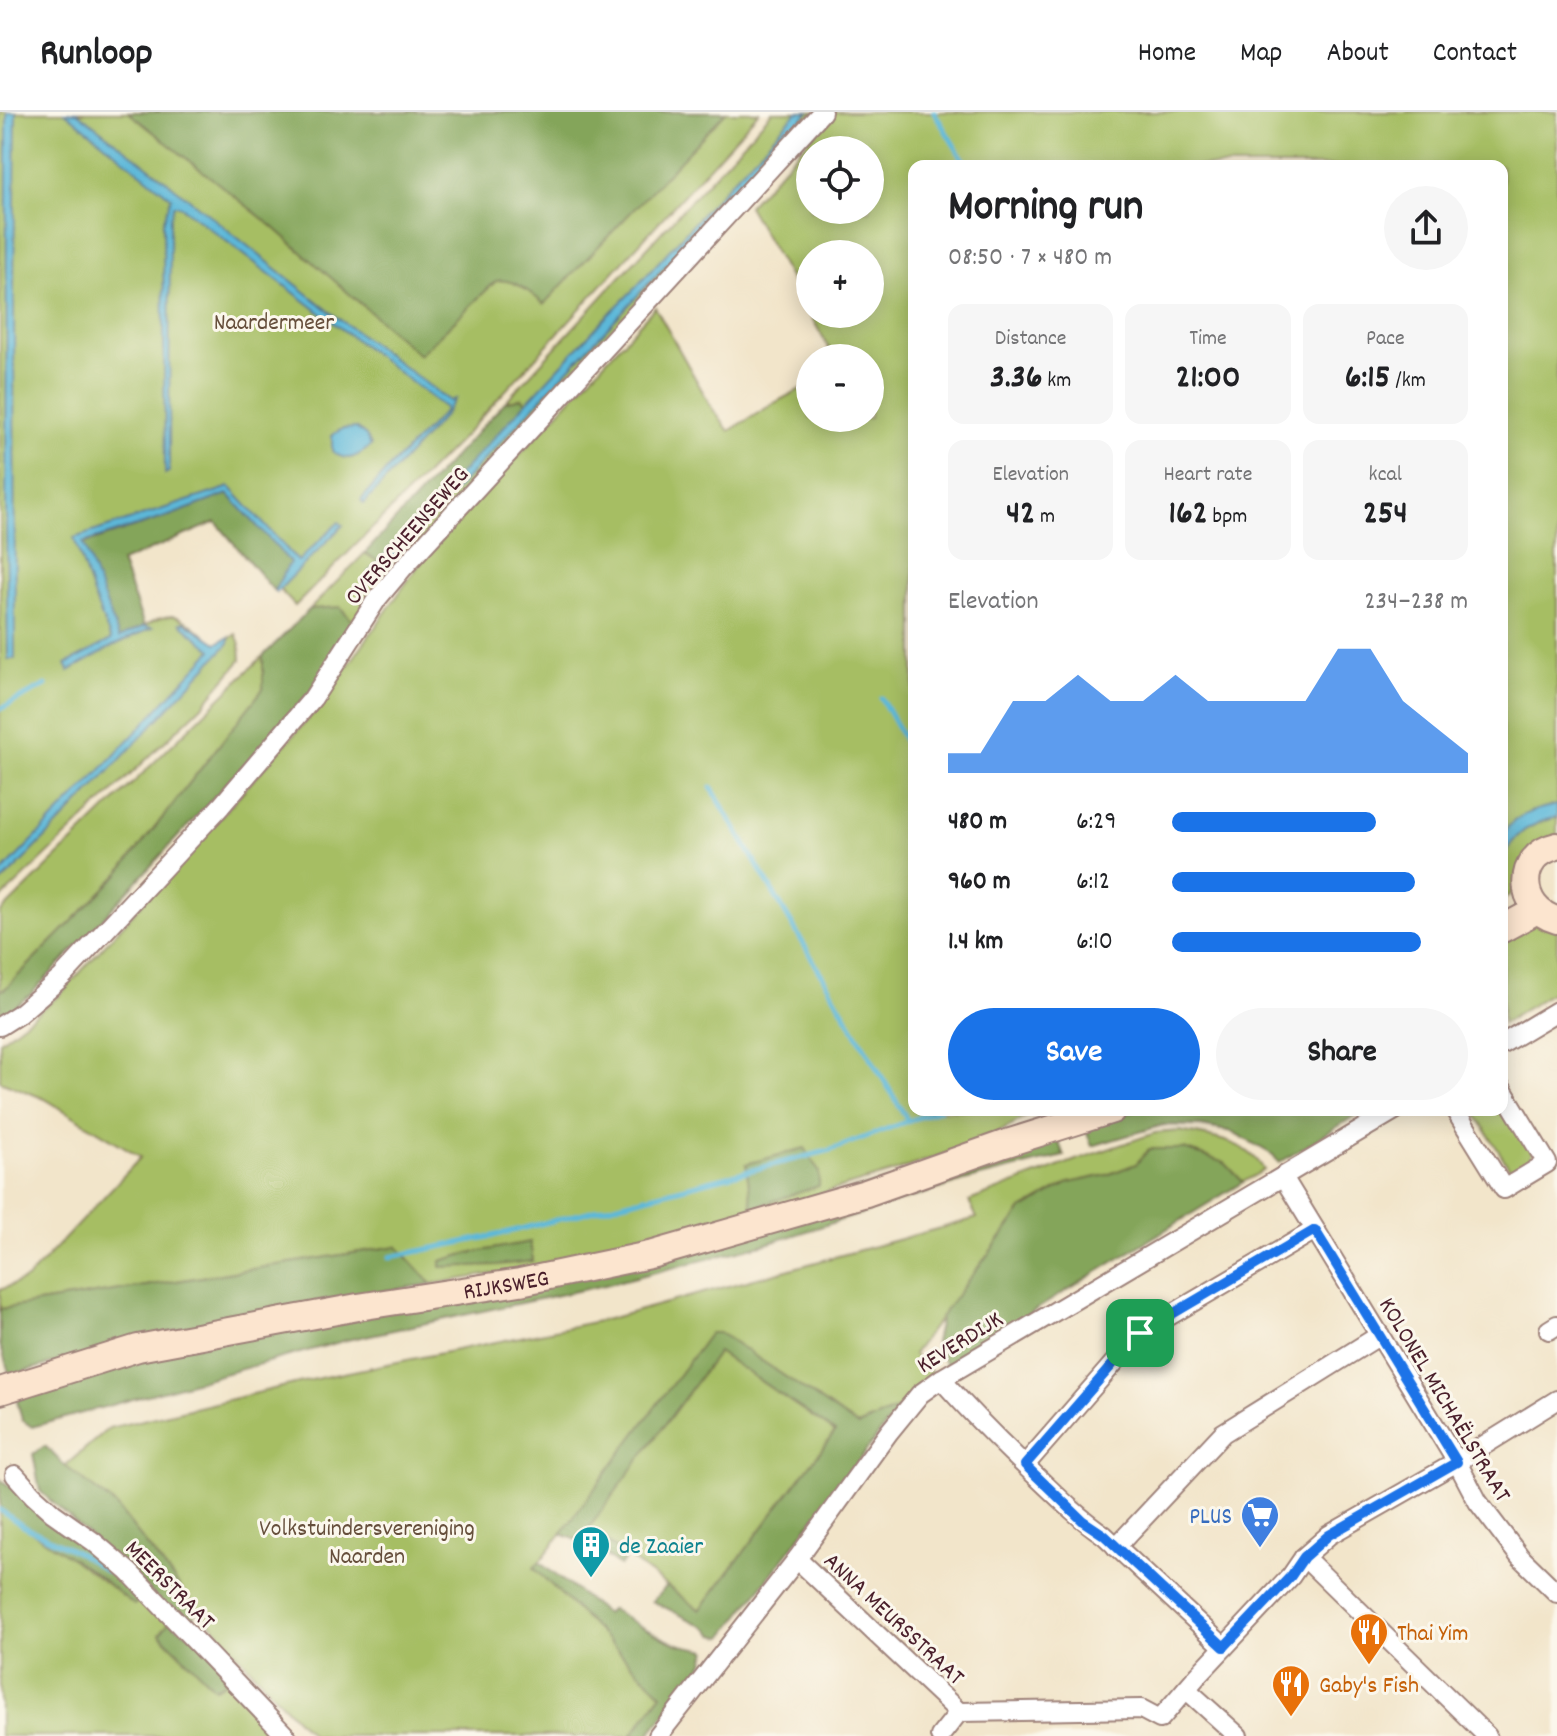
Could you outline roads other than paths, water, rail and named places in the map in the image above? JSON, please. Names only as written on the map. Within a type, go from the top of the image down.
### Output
[{"type":"main road","points":[[1540,908],[1526,878],[1540,854],[1557,846]]},
{"type":"main road","points":[[1508,909],[1540,908]]},
{"type":"main road","points":[[1508,926],[1540,908]]},
{"type":"main road","name":"RIJKSWEG","points":[[1004,1144],[1059,1116]]},
{"type":"main road","name":"RIJKSWEG","points":[[0,1391],[138,1348],[358,1307],[520,1282],[654,1254],[866,1193],[1093,1116]]},
{"type":"street","name":"OVERSCHEENSEWEG","points":[[0,1026],[62,977],[221,806],[313,698],[377,599],[403,568],[822,112]]},
{"type":"street","points":[[1508,1040],[1557,1011]]},
{"type":"street","points":[[1459,1116],[1504,1189],[1547,1163],[1508,1099]]},
{"type":"street","name":"KEVERDIJK","points":[[658,1736],[797,1559],[920,1394],[1385,1116]]},
{"type":"street","name":"KOLONEL MICHAËLSTRAAT","points":[[1283,1177],[1457,1462],[1478,1502],[1520,1557],[1557,1593]]},
{"type":"street","points":[[1025,1465],[1140,1333],[1315,1230]]},
{"type":"street","points":[[1116,1547],[1223,1433],[1380,1335]]},
{"type":"street","points":[[941,1379],[1083,1521],[1104,1535],[1224,1647]]},
{"type":"street","points":[[940,1736],[959,1712],[1141,1709],[1161,1728],[1186,1689],[1291,1576],[1304,1557],[1329,1535],[1457,1462],[1557,1400]]},
{"type":"street","name":"MEERSTRAAT","points":[[15,1475],[53,1513],[129,1572],[286,1736]]},
{"type":"street","points":[[1304,1557],[1487,1736]]},
{"type":"street","name":"ANNA MEURSSTRAAT","points":[[797,1559],[959,1712]]},
{"type":"street","points":[[1186,1689],[1238,1736]]},
{"type":"water","points":[[7,112],[16,112],[15,659],[8,659],[6,528]]},
{"type":"water","points":[[65,112],[77,112],[338,318],[450,401],[455,399],[443,417],[364,504],[361,500],[445,408],[179,205],[174,205],[170,218],[169,472],[165,474],[163,223],[171,197]]},
{"type":"water","points":[[797,112],[809,112],[372,577],[368,573]]},
{"type":"water","points":[[356,428],[366,436],[371,446],[352,458],[332,451],[332,435],[342,429]]},
{"type":"water","points":[[230,487],[298,561],[339,522],[343,525],[276,593],[274,591],[290,562],[228,494],[83,543],[119,638],[144,626],[152,628],[69,671],[66,664],[111,640],[74,538]]},
{"type":"water","points":[[185,622],[217,643],[229,637],[229,643],[0,884],[0,874],[212,650],[180,623]]},
{"type":"water","points":[[1557,805],[1557,817],[1524,831],[1508,850],[1508,827],[1527,813]]},
{"type":"waterway","points":[[934,112],[963,160]]},
{"type":"waterway","points":[[0,709],[46,685]]},
{"type":"waterway","points":[[881,698],[908,747]]},
{"type":"waterway","points":[[390,1257],[493,1236],[831,1150],[908,1121],[711,787]]},
{"type":"waterway","points":[[908,1121],[922,1116]]},
{"type":"waterway","points":[[0,1510],[106,1571]]},
{"type":"place","name":"PLUS","points":[[1260,1549]]},
{"type":"place","name":"de Zaaier","points":[[591,1579]]},
{"type":"place","name":"Thai Yim","points":[[1369,1666]]},
{"type":"place","name":"Gaby's Fish","points":[[1291,1718]]},
{"type":"park label","name":"Naardermeer","points":[[274,321]]},
{"type":"park label","name":"Volkstuindersvereniging Naarden","points":[[367,1541]]}]
